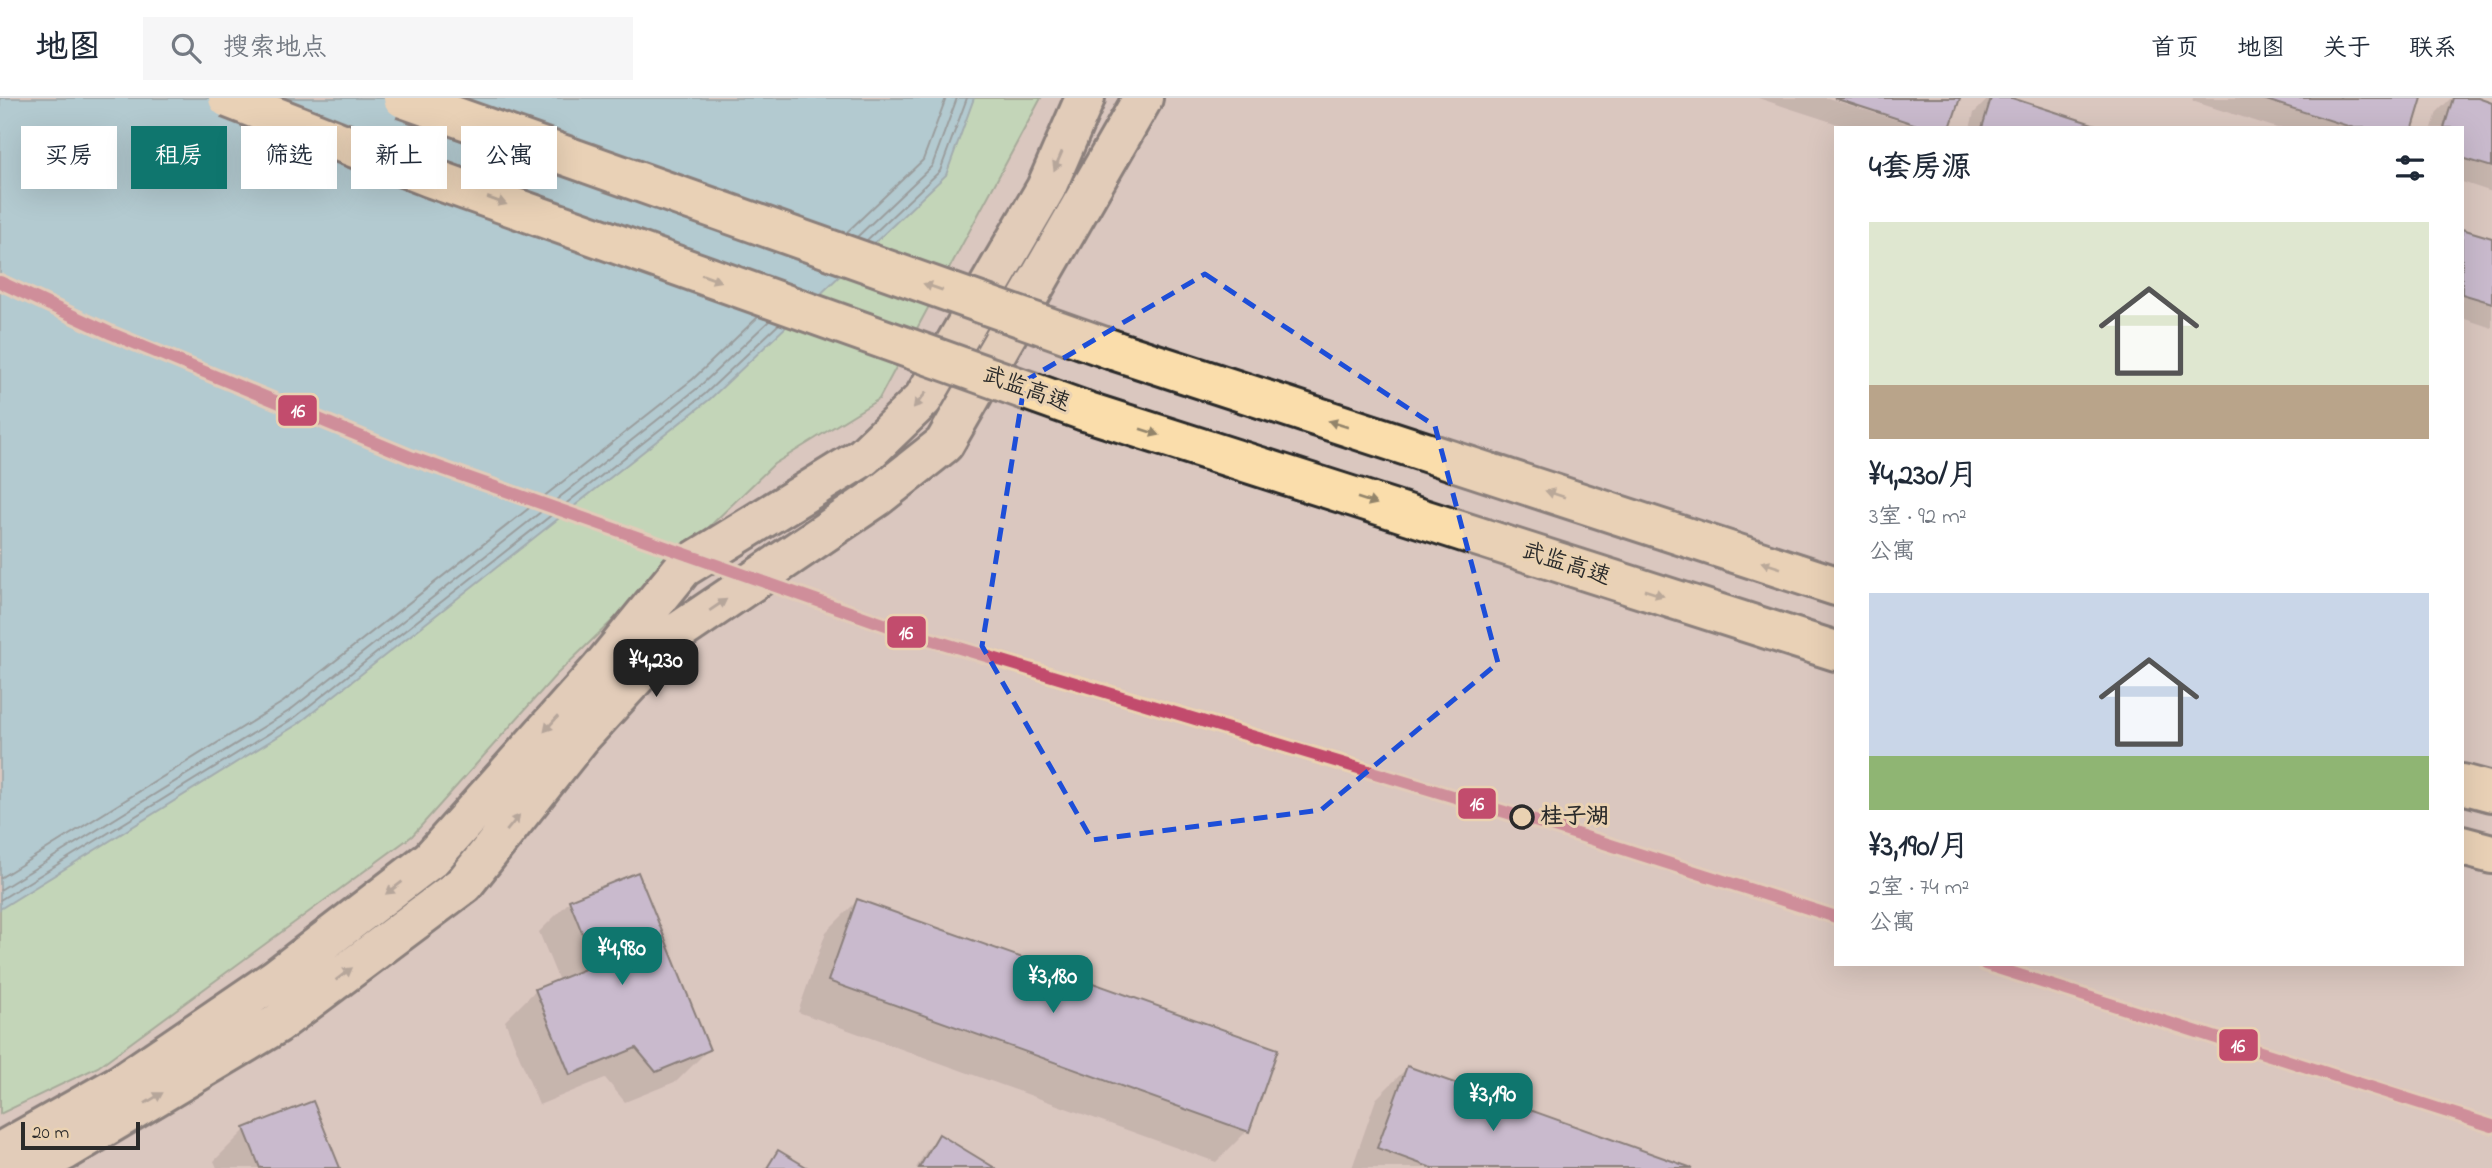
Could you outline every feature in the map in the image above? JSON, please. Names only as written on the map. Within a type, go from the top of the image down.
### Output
[{"type":"highway","name":"武监高速","points":[[228,98],[429,177],[1085,411],[1834,650]]},
{"type":"highway","points":[[403,98],[1113,350],[1834,585]]},
{"type":"highway","points":[[2464,785],[2492,792]]},
{"type":"highway","points":[[2464,847],[2492,854]]},
{"type":"street","points":[[0,1153],[121,1084],[275,979],[431,859],[599,671],[683,568],[863,457],[923,399],[1046,188],[1085,98]]},
{"type":"street","points":[[31,1168],[66,1150],[277,1024],[464,884],[580,738],[675,634],[877,497],[944,444],[1143,98]]},
{"type":"highlighted area","points":[[1205,274],[1435,426],[1498,663],[1321,810],[1092,840],[982,646],[1025,381]]},
{"type":"green space","points":[[893,98],[1041,98],[879,399],[774,464],[555,676],[412,836],[98,1067],[0,1114],[0,822]]},
{"type":"water","points":[[0,98],[974,98],[946,175],[710,399],[298,724],[0,909]]},
{"type":"building","points":[[1834,98],[1960,98],[1951,126],[1920,126]]},
{"type":"building","points":[[1991,98],[2012,98],[2099,126],[1983,126]]},
{"type":"building","points":[[2260,98],[2422,98],[2414,126],[2348,126]]},
{"type":"building","points":[[2453,98],[2478,98],[2492,103],[2492,167],[2464,159],[2464,126],[2445,126]]},
{"type":"building","points":[[2464,230],[2492,238],[2492,303],[2464,295]]},
{"type":"building","points":[[638,872],[710,1050],[656,1072],[636,1048],[570,1075],[535,989],[595,965],[569,900]]},
{"type":"building","points":[[857,899],[1278,1049],[1249,1132],[828,981]]},
{"type":"building","points":[[1407,1066],[1692,1168],[1432,1168],[1377,1148]]},
{"type":"building","points":[[313,1101],[340,1168],[260,1168],[244,1128]]},
{"type":"building","points":[[939,1134],[995,1168],[919,1168]]},
{"type":"building","points":[[778,1150],[808,1168],[767,1168]]},
{"type":"transit line","name":"16","points":[[0,282],[110,333],[413,458],[906,632],[1548,825],[1834,916]]},
{"type":"transit line","name":"16","points":[[1991,966],[2492,1126]]},
{"type":"place","name":"桂子湖","points":[[1522,817]]}]
